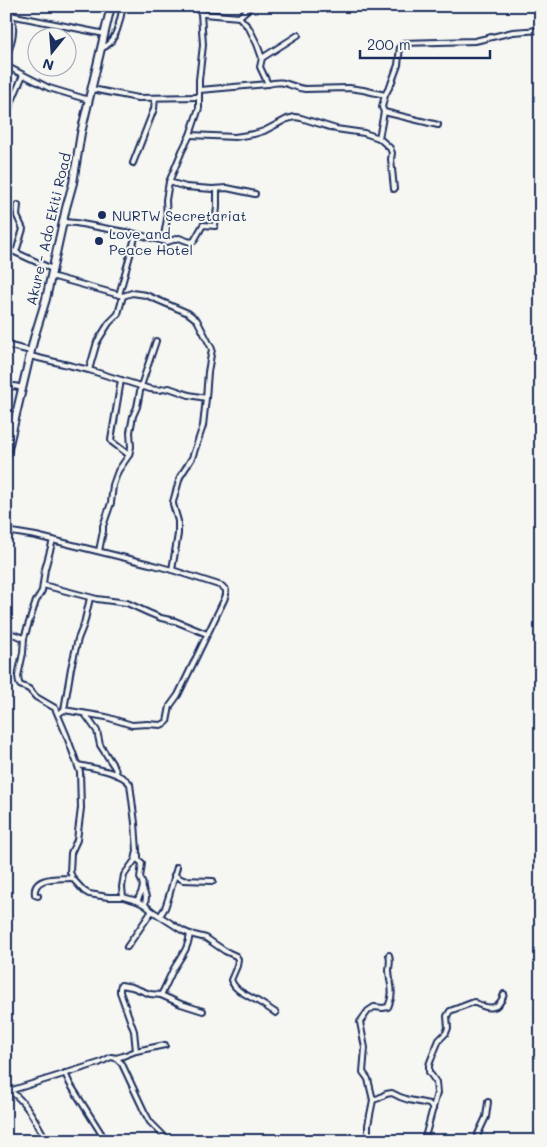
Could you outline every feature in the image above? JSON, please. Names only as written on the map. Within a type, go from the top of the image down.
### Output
[{"type":"main road","name":"Akure - Ado Ekiti Road","points":[[6,457],[30,354],[46,299],[73,183],[81,133],[111,6]]},
{"type":"street","points":[[102,48],[106,47],[116,34],[124,6]]},
{"type":"street","points":[[194,6],[201,13],[240,17],[253,36],[262,58],[260,67],[268,84]]},
{"type":"street","points":[[240,17],[251,6]]},
{"type":"street","points":[[163,241],[167,219],[166,200],[168,182],[198,115],[203,45],[201,13]]},
{"type":"street","points":[[8,14],[105,34]]},
{"type":"street","points":[[6,58],[14,24],[8,14]]},
{"type":"street","points":[[379,138],[385,95],[398,65],[400,47],[403,43],[475,41],[513,32],[541,30]]},
{"type":"street","points":[[262,58],[298,34]]},
{"type":"street","points":[[6,66],[49,88],[89,100]]},
{"type":"street","points":[[9,108],[23,75]]},
{"type":"street","points":[[200,90],[280,82],[306,89],[349,88],[385,95]]},
{"type":"street","points":[[92,89],[138,98],[199,96]]},
{"type":"street","points":[[133,163],[154,109],[155,98]]},
{"type":"street","points":[[384,112],[438,126]]},
{"type":"street","points":[[190,135],[235,137],[254,134],[295,117],[336,130],[364,133],[379,138],[390,148],[392,152],[394,189]]},
{"type":"street","points":[[168,182],[186,187],[227,188],[255,194]]},
{"type":"street","points":[[63,222],[136,234],[163,241],[170,242],[179,238],[192,242],[196,239],[203,225],[215,226],[217,189]]},
{"type":"street","points":[[16,252],[23,229],[18,216],[18,205]]},
{"type":"street","points":[[89,370],[97,342],[109,323],[118,314],[136,234]]},
{"type":"street","points":[[6,248],[51,272],[121,295],[132,293],[146,295],[182,310],[197,320],[212,349],[202,426],[195,452],[180,477],[173,502],[178,521],[178,534],[172,570]]},
{"type":"street","points":[[99,551],[103,526],[111,503],[113,486],[131,447],[130,432],[133,416],[156,341]]},
{"type":"street","points":[[6,345],[30,354],[154,390],[169,388],[189,395],[206,398]]},
{"type":"street","points":[[121,380],[112,442],[129,454]]},
{"type":"street","points":[[6,387],[23,388]]},
{"type":"street","points":[[6,531],[53,540],[172,570],[222,586],[226,590],[224,600],[178,695],[170,706],[168,719],[164,725],[132,725],[106,717],[64,710],[58,714]]},
{"type":"street","points":[[53,540],[42,591],[36,601],[24,638],[18,676],[20,685],[30,688],[36,697],[52,706],[58,714],[80,772],[81,808],[77,840],[71,853],[70,872],[72,877],[86,893],[108,898],[122,897],[137,901],[178,928],[190,934],[206,938],[236,956],[238,963],[230,980],[231,982],[240,992],[255,999],[276,1013]]},
{"type":"street","points":[[43,585],[90,598],[127,603],[149,614],[175,621],[207,634]]},
{"type":"street","points":[[64,710],[73,660],[90,598]]},
{"type":"street","points":[[6,632],[24,638]]},
{"type":"street","points":[[85,714],[97,731],[100,744],[115,768],[117,775]]},
{"type":"street","points":[[78,765],[117,775],[127,780],[130,784],[135,816],[138,860],[142,863],[140,878],[146,897],[145,905]]},
{"type":"street","points":[[122,897],[124,875],[133,863],[137,851]]},
{"type":"street","points":[[160,916],[172,888],[176,867]]},
{"type":"street","points":[[174,875],[183,880],[213,881]]},
{"type":"street","points":[[38,896],[36,895],[35,888],[44,880],[72,877]]},
{"type":"street","points":[[137,901],[144,889]]},
{"type":"street","points":[[127,947],[152,911]]},
{"type":"street","points":[[161,995],[167,986],[174,968],[186,951],[190,934]]},
{"type":"street","points":[[364,1141],[368,1135],[368,1125],[374,1100],[368,1079],[363,1072],[365,1048],[360,1022],[368,1011],[374,1007],[388,1007],[391,1000],[392,992],[389,971],[391,961],[388,955]]},
{"type":"street","points":[[136,1051],[134,1031],[120,992],[121,985],[150,994],[161,995],[203,1011]]},
{"type":"street","points":[[424,1141],[437,1093],[436,1082],[429,1072],[429,1065],[439,1040],[448,1028],[447,1016],[450,1012],[474,1002],[480,1006],[491,1008],[499,1005],[504,994]]},
{"type":"street","points":[[8,1091],[99,1063],[111,1057],[116,1058],[136,1051],[165,1045]]},
{"type":"street","points":[[116,1058],[122,1064],[150,1122],[162,1134],[165,1141]]},
{"type":"street","points":[[65,1073],[106,1141]]},
{"type":"street","points":[[8,1091],[16,1095],[27,1108],[47,1141]]},
{"type":"street","points":[[374,1100],[392,1093],[400,1098],[429,1104],[433,1109]]},
{"type":"street","points":[[477,1141],[478,1134],[486,1117],[488,1102]]},
{"type":"street","points":[[537,1141],[541,1130]]},
{"type":"place","name":"NURTW Secretariat","points":[[102,215]]},
{"type":"place","name":"Love and Peace Hotel","points":[[99,241]]}]
